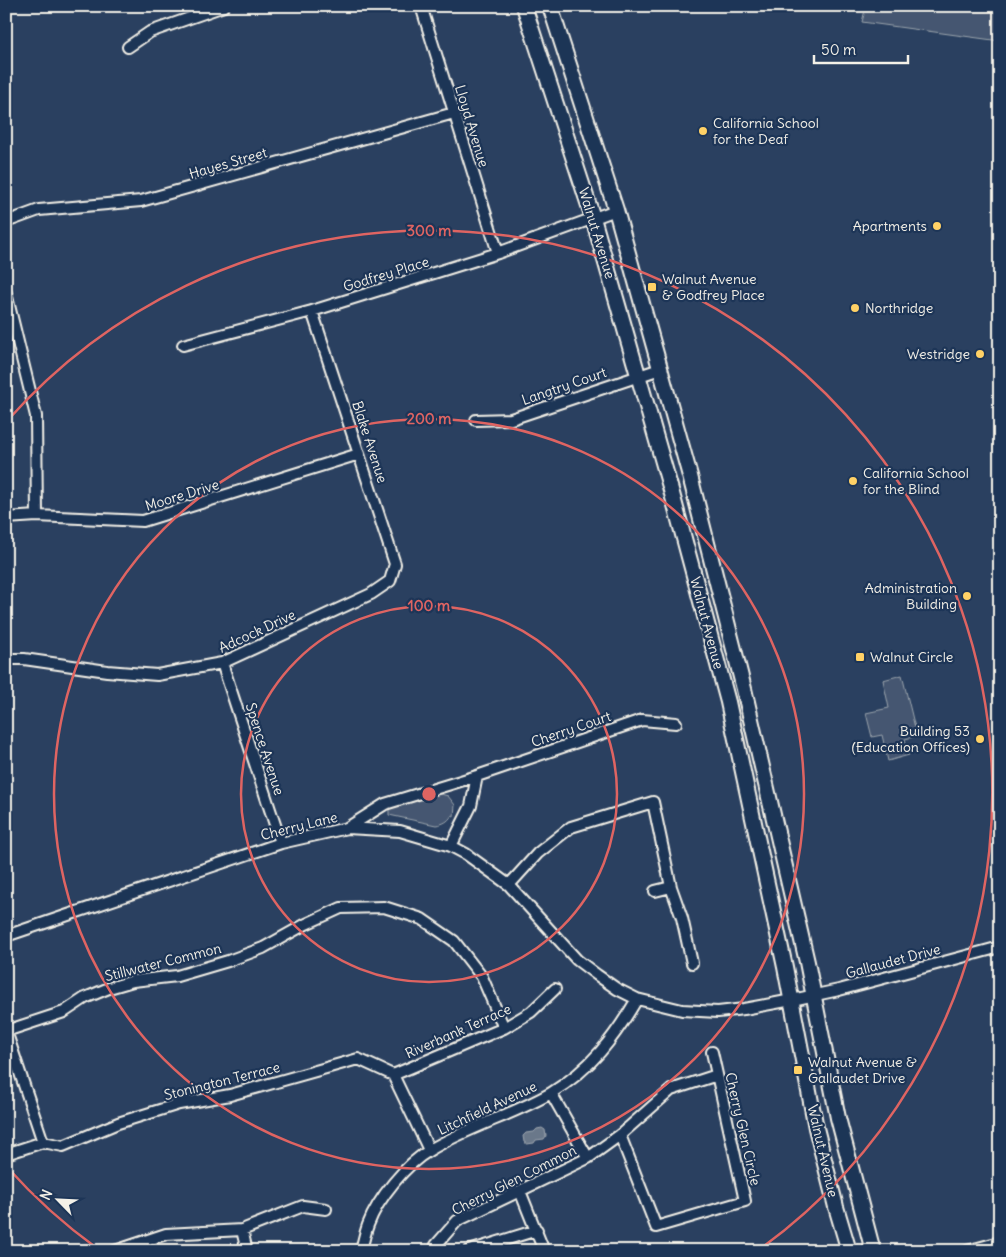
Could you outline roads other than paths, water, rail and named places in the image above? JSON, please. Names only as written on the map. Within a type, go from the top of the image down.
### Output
[{"type":"main road","name":"Walnut Avenue","points":[[524,6],[593,218],[673,495],[728,702],[792,1000],[805,1076],[821,1148],[849,1251]]},
{"type":"main road","name":"Walnut Avenue","points":[[550,6],[616,210],[690,476],[744,689],[807,962],[838,1118],[873,1251]]},
{"type":"street","points":[[128,47],[150,32],[224,6]]},
{"type":"street","name":"Lloyd Avenue","points":[[421,6],[498,253]]},
{"type":"street","name":"Hayes Street","points":[[6,222],[39,210],[141,202],[454,113]]},
{"type":"street","name":"Godfrey Place","points":[[183,345],[312,311],[498,253],[616,210]]},
{"type":"street","points":[[6,292],[36,416],[37,516]]},
{"type":"street","name":"Blake Avenue","points":[[312,311],[395,564],[390,581]]},
{"type":"street","name":"Langtry Court","points":[[476,420],[511,419],[660,369]]},
{"type":"street","name":"Moore Drive","points":[[6,518],[37,516],[143,521],[359,454]]},
{"type":"street","name":"Adcock Drive","points":[[6,659],[24,658],[107,671],[157,675],[222,663],[371,594],[390,581]]},
{"type":"street","name":"Spence Avenue","points":[[222,663],[281,843]]},
{"type":"street","name":"Cherry Court","points":[[347,828],[384,804],[477,776],[642,720],[676,723]]},
{"type":"street","points":[[451,846],[471,806],[477,776]]},
{"type":"street","points":[[509,885],[538,852],[571,827],[653,802],[671,887],[682,918],[692,963]]},
{"type":"street","name":"Cherry Lane","points":[[6,936],[281,843],[347,828],[400,831],[451,846],[482,864],[509,885],[578,960],[617,989],[637,998],[682,1010],[699,1012],[744,1009],[792,1000]]},
{"type":"street","points":[[655,891],[671,887]]},
{"type":"street","name":"Stillwater Common","points":[[6,1031],[64,1012],[85,998],[109,988],[148,979],[178,976],[228,961],[263,948],[306,924],[341,908],[384,907],[422,919],[454,941],[482,977],[504,1028]]},
{"type":"street","name":"Gallaudet Drive","points":[[792,1000],[1000,947]]},
{"type":"street","name":"Riverbank Terrace","points":[[393,1075],[504,1028],[531,1012],[555,989]]},
{"type":"street","name":"Litchfield Avenue","points":[[361,1251],[369,1224],[385,1194],[405,1171],[429,1150],[550,1093],[587,1066],[608,1044],[637,998]]},
{"type":"street","points":[[6,1031],[43,1142]]},
{"type":"street","name":"Cherry Glen Circle","points":[[620,1135],[656,1227],[745,1201],[712,1052]]},
{"type":"street","name":"Stonington Terrace","points":[[6,1154],[43,1142],[63,1146],[118,1123],[179,1104],[230,1096],[358,1060],[393,1075]]},
{"type":"street","points":[[393,1075],[429,1150]]},
{"type":"street","name":"Cherry Glen Common","points":[[436,1251],[436,1245],[458,1221],[588,1158],[620,1135],[672,1090],[717,1075]]},
{"type":"street","name":"Cherry Glen Common","points":[[550,1093],[588,1158]]},
{"type":"street","points":[[520,1191],[544,1251]]},
{"type":"street","points":[[115,1251],[166,1234],[242,1230],[303,1206],[326,1209]]},
{"type":"street","points":[[242,1230],[247,1251]]},
{"type":"street","points":[[469,1251],[537,1230]]},
{"type":"street","points":[[967,1251],[1000,1242]]},
{"type":"place","name":"California School for the Deaf","points":[[703,131]]},
{"type":"place","name":"Apartments","points":[[937,226]]},
{"type":"place","name":"Walnut Avenue & Godfrey Place","points":[[652,287]]},
{"type":"place","name":"Northridge","points":[[855,308]]},
{"type":"place","name":"Westridge","points":[[980,354]]},
{"type":"place","name":"California School for the Blind","points":[[853,481]]},
{"type":"place","name":"Administration Building","points":[[967,596]]},
{"type":"place","name":"Walnut Circle","points":[[860,657]]},
{"type":"place","name":"Building 53 (Education Offices)","points":[[980,739]]},
{"type":"place","name":"Walnut Avenue & Gallaudet Drive","points":[[798,1070]]}]
